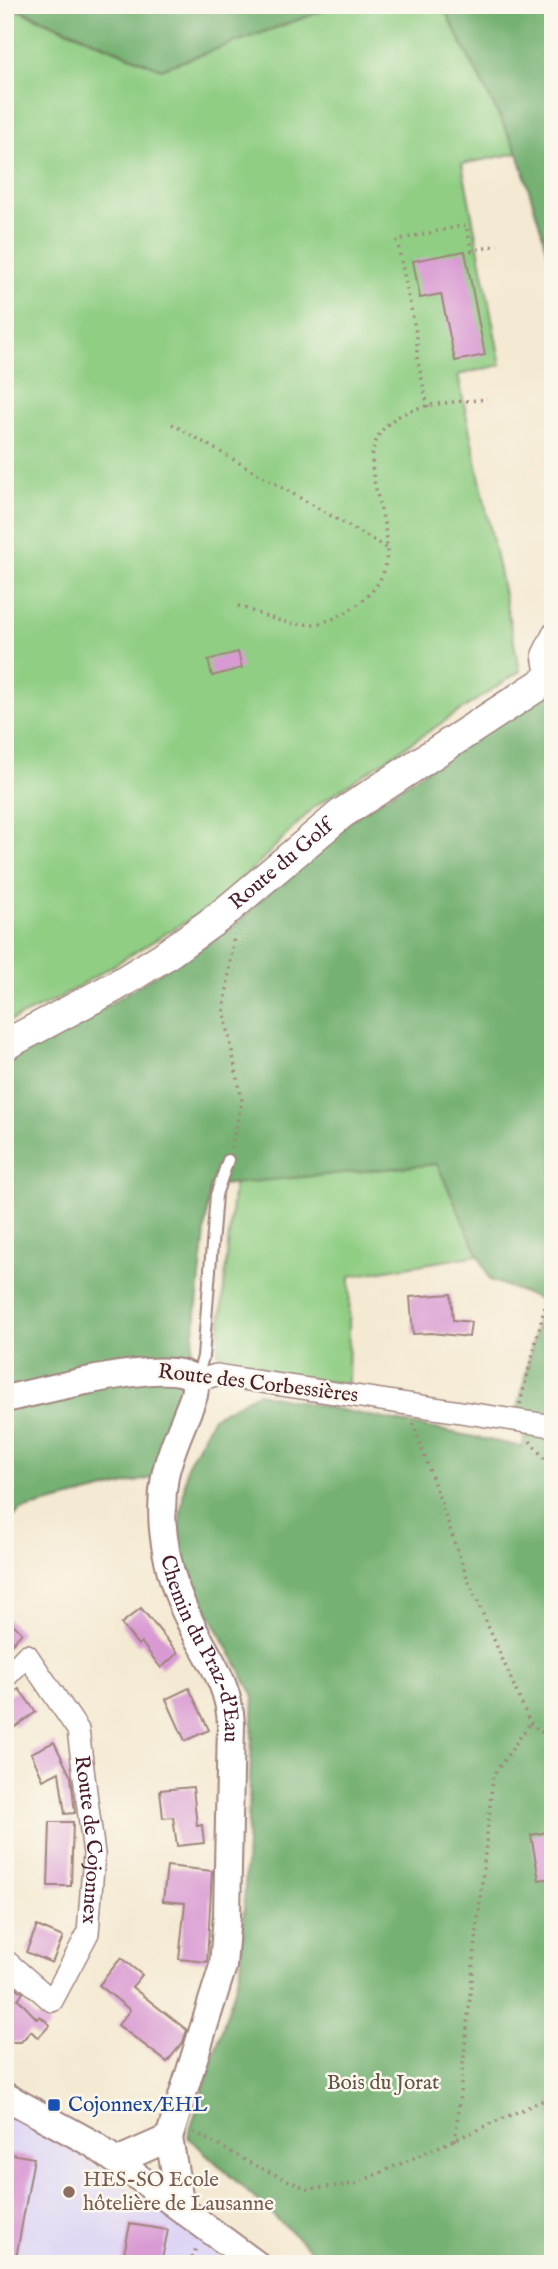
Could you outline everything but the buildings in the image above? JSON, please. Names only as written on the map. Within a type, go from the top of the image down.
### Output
[{"type":"main road","name":"Route du Golf","points":[[5,1045],[116,986],[163,957],[241,899],[341,814],[550,677]]},
{"type":"street","points":[[550,677],[543,654],[553,634]]},
{"type":"street","name":"Route des Corbessières","points":[[5,1399],[122,1374],[178,1371],[192,1376],[196,1381],[216,1375],[553,1426]]},
{"type":"street","name":"Chemin du Praz-d'Eau","points":[[181,2207],[171,2129],[223,1966],[227,1915],[230,1708],[222,1680],[178,1600],[166,1551],[164,1527],[166,1474],[194,1395],[196,1381]]},
{"type":"street","name":"Route de Cojonnex","points":[[5,1678],[27,1655],[78,1730],[94,1854],[88,1933],[52,2001],[5,1960]]},
{"type":"street","points":[[5,2096],[93,2144],[257,2264]]},
{"type":"street","points":[[117,2161],[171,2129]]},
{"type":"lane","name":"Chemin du Praz-d'Eau","points":[[196,1381],[203,1357],[216,1195],[228,1160]]},
{"type":"path","points":[[428,407],[397,240],[466,225],[472,251],[498,245]]},
{"type":"path","points":[[238,606],[287,623],[307,625],[328,621],[357,605],[378,582],[387,548],[386,527],[372,469],[373,447],[378,435],[395,418],[412,410],[487,399]]},
{"type":"path","points":[[172,424],[387,548]]},
{"type":"path","points":[[228,1160],[242,1101],[225,1011],[241,899]]},
{"type":"path","points":[[553,1267],[515,1421],[553,1469]]},
{"type":"path","points":[[406,1403],[466,1576],[530,1723],[553,1741]]},
{"type":"path","points":[[455,2141],[493,1776],[530,1723]]},
{"type":"path","points":[[171,2129],[307,2189],[355,2184],[553,2096]]},
{"type":"path","points":[[189,2264],[199,2241]]},
{"type":"shaded area","name":"HES-SO Ecole hôtelière de Lausanne","points":[[5,2114],[54,2138],[150,2203],[231,2264],[5,2264]]},
{"type":"green space","points":[[5,5],[161,69],[339,5],[442,5],[518,153],[462,164],[501,365],[458,375],[520,671],[313,808],[223,899],[56,1000],[5,1023]]},
{"type":"green space","points":[[9,5],[339,5],[161,69]]},
{"type":"green space","points":[[442,5],[553,5],[553,269],[518,153]]},
{"type":"green space","name":"Bois du Jorat","points":[[553,686],[553,2264],[326,2264],[188,2137],[241,1969],[254,1696],[176,1552],[187,1466],[213,1417],[258,1393],[523,1447],[528,1415],[517,1413],[542,1300],[490,1280],[437,1164],[210,1186],[189,1379],[156,1477],[21,1510],[5,1525],[5,1061],[71,1028],[235,925],[331,833]]},
{"type":"green space","points":[[437,1164],[479,1255],[350,1276],[348,1384],[230,1369],[218,1351],[234,1183]]},
{"type":"place","name":"Cojonnex/EHL","points":[[54,2105]]},
{"type":"place","name":"HES-SO Ecole hôtelière de Lausanne","points":[[69,2192]]}]
